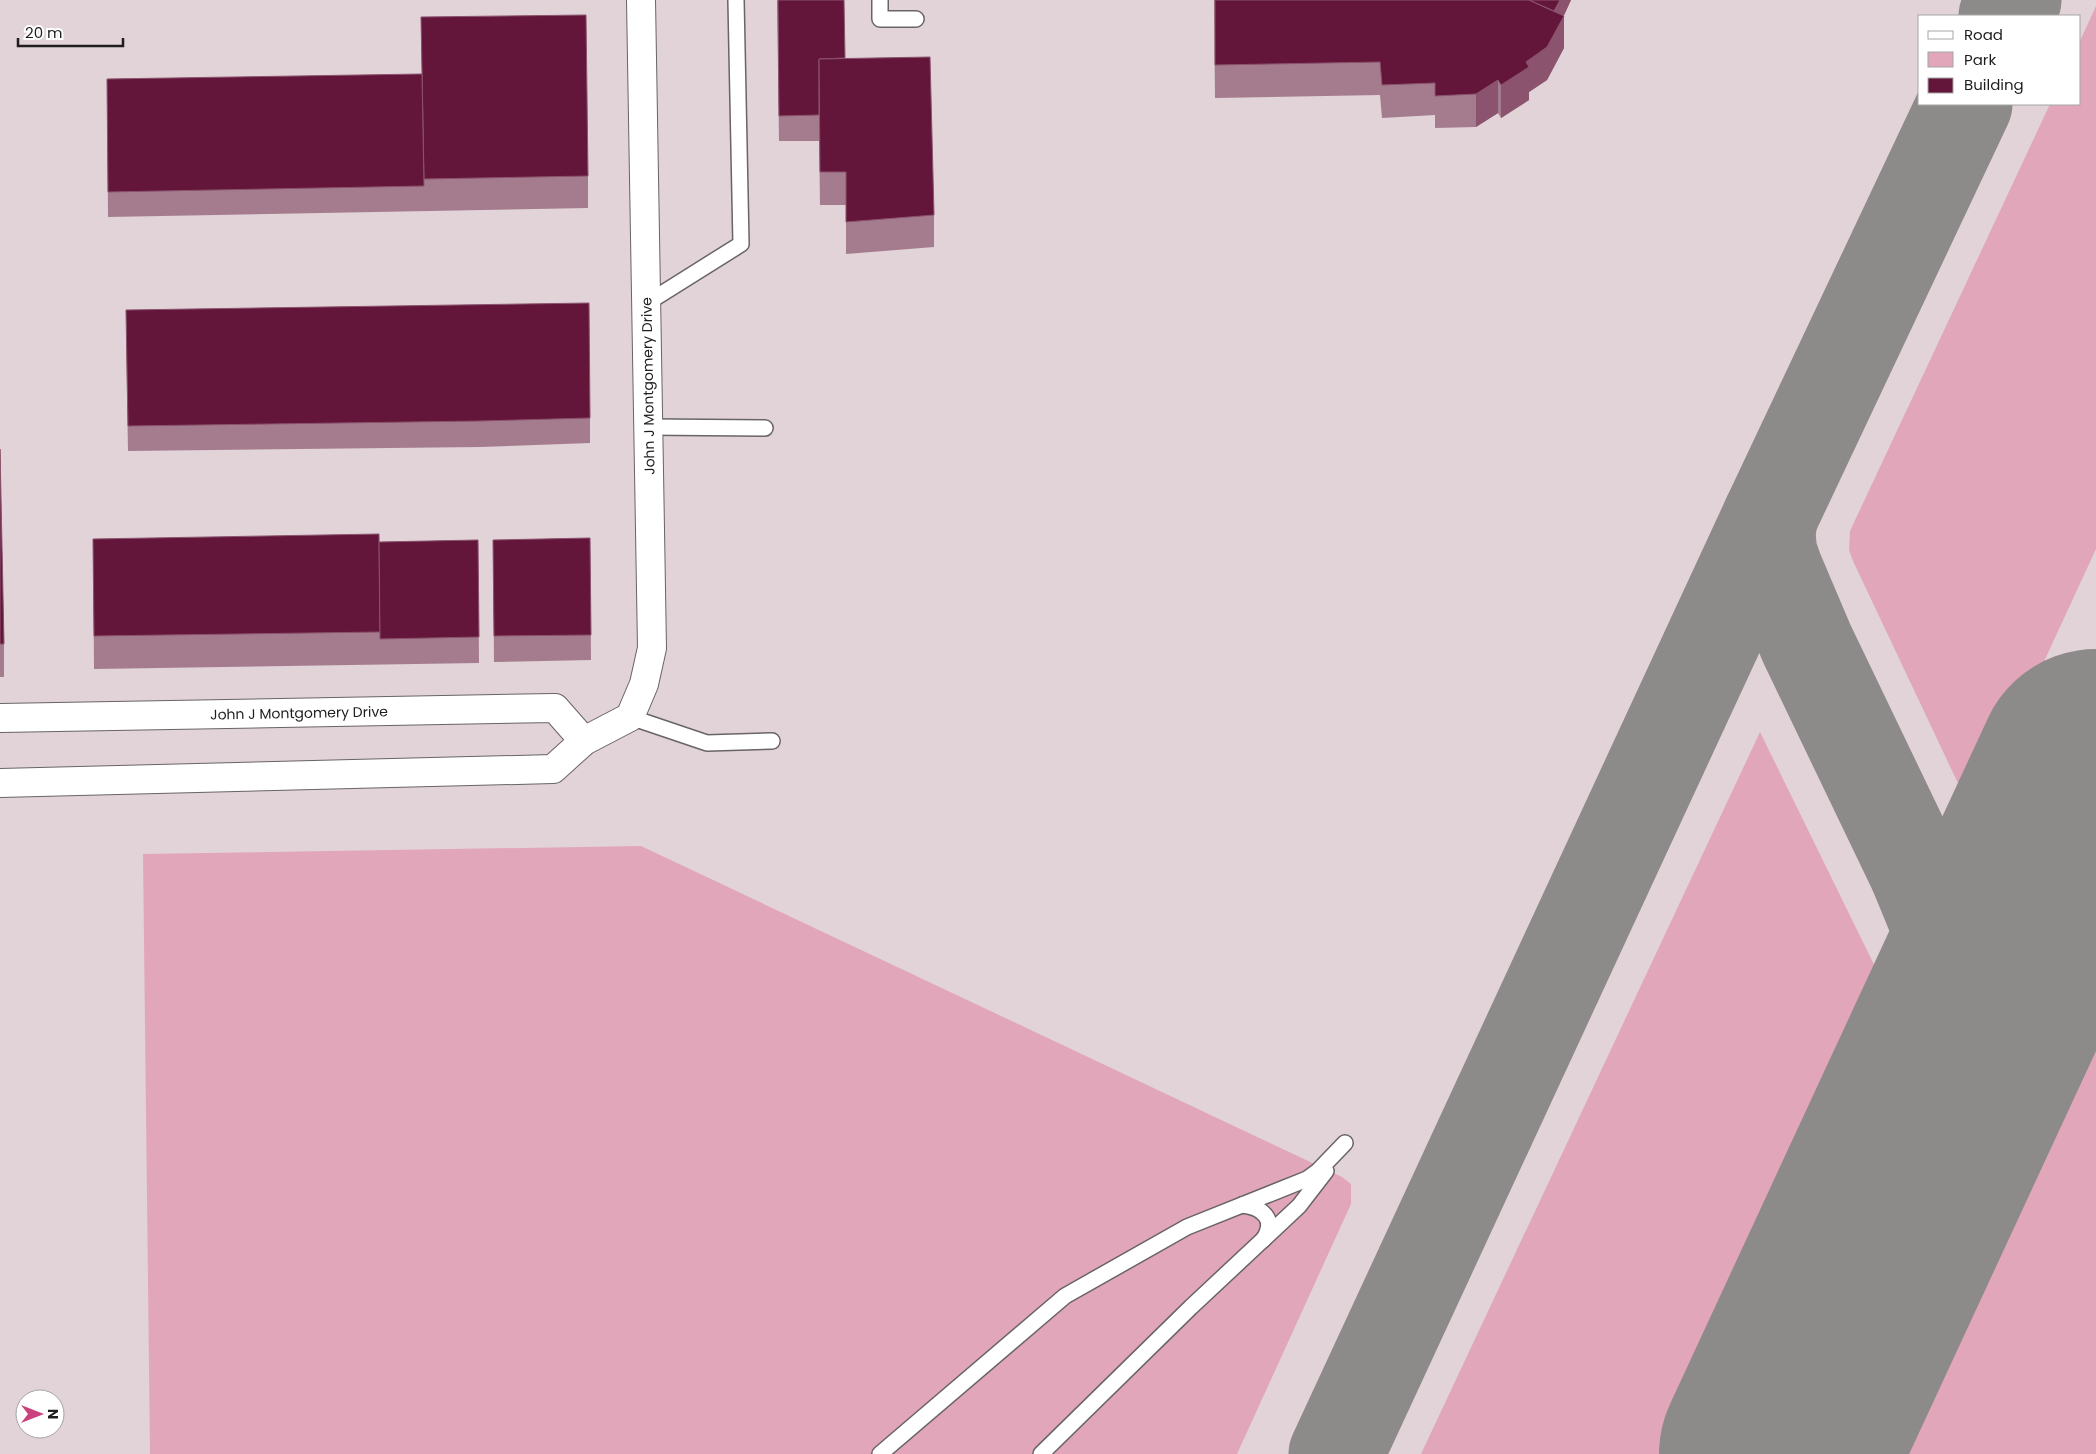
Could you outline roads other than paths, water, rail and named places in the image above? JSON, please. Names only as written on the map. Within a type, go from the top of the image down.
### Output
[{"type":"street","name":"John J Montgomery Drive","points":[[630,717],[644,684],[652,648],[641,0]]},
{"type":"street","name":"John J Montgomery Drive","points":[[0,718],[555,708],[584,741]]},
{"type":"street","points":[[0,783],[553,769],[584,741],[630,717]]},
{"type":"lane","points":[[646,303],[741,244],[736,0]]},
{"type":"lane","points":[[880,0],[880,20],[916,19]]},
{"type":"lane","points":[[648,427],[765,428]]},
{"type":"lane","points":[[630,717],[707,743],[772,741]]},
{"type":"lane","points":[[880,1454],[1065,1296],[1187,1226],[1307,1179],[1318,1171],[1345,1143],[1332,1164],[1299,1206],[1041,1454]]},
{"type":"lane","points":[[1242,1205],[1258,1208],[1265,1213],[1268,1230],[1262,1240]]}]
